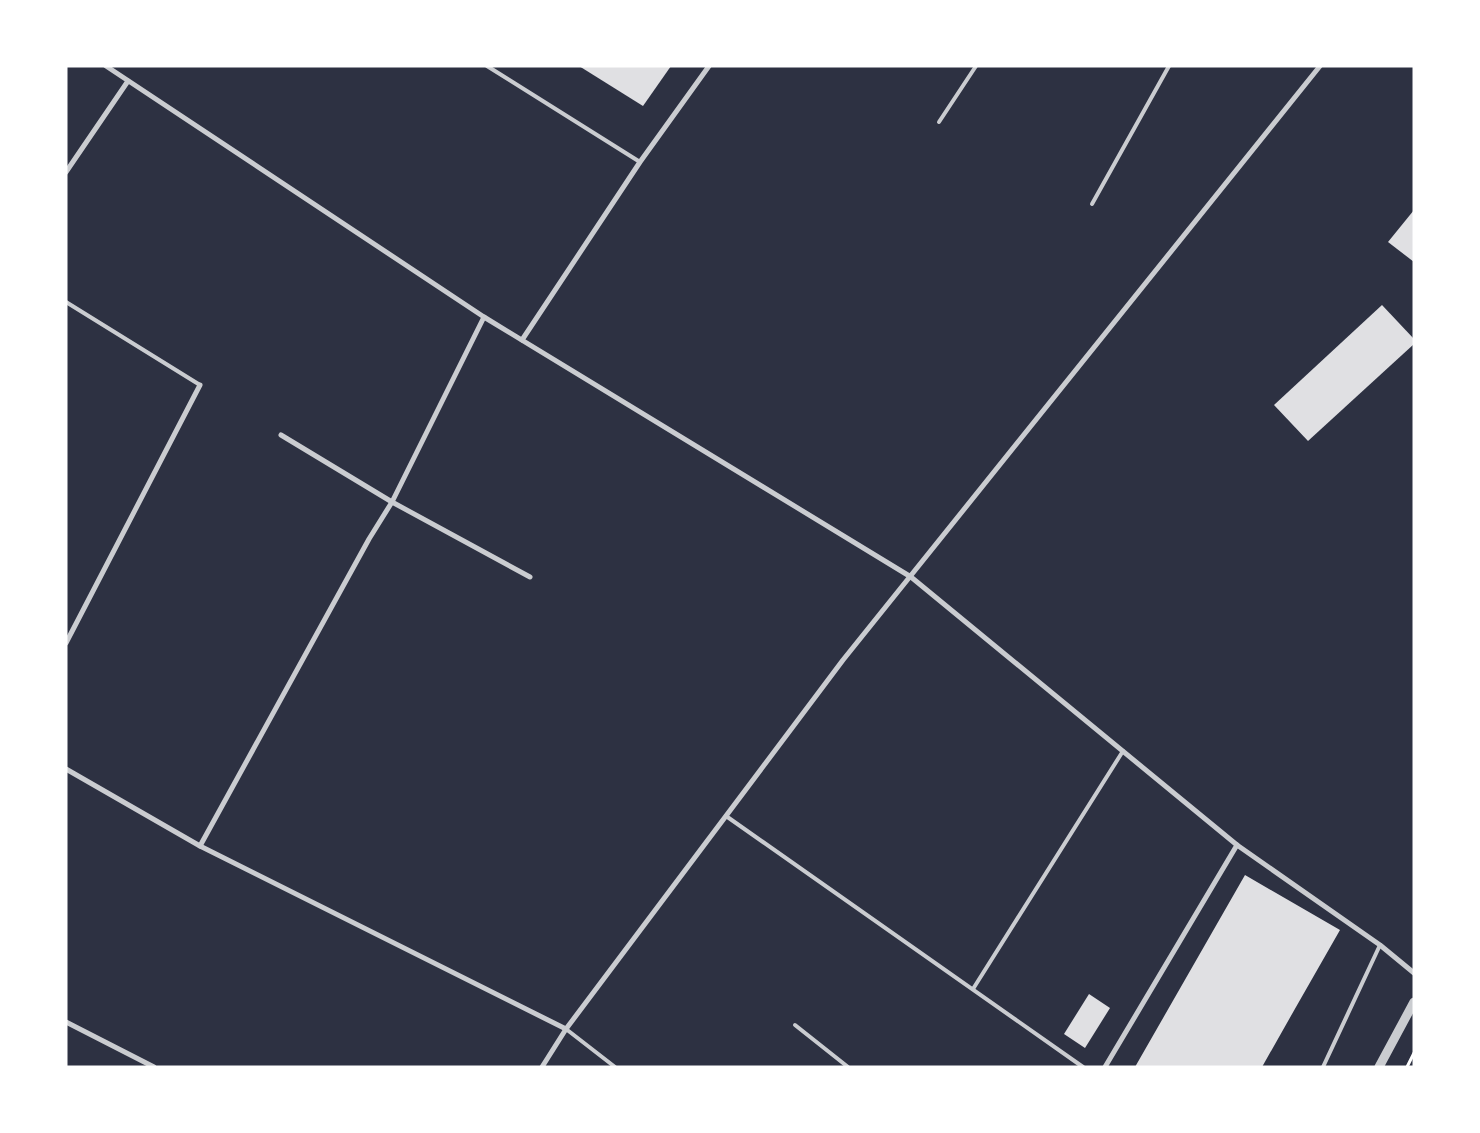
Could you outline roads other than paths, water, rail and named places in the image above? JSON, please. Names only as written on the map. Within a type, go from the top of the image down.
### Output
[{"type":"street","points":[[106,66],[484,317],[911,577],[1237,845],[1380,945],[1414,973]]},
{"type":"street","points":[[522,340],[640,162],[709,66]]},
{"type":"street","points":[[542,1067],[566,1029],[843,660],[1320,66]]},
{"type":"street","points":[[66,172],[128,81]]},
{"type":"street","points":[[200,846],[369,539],[392,502],[484,317]]},
{"type":"street","points":[[66,643],[200,385]]},
{"type":"street","points":[[280,435],[392,502],[530,577]]},
{"type":"street","points":[[66,769],[200,846],[566,1029]]},
{"type":"street","points":[[1105,1067],[1237,845]]},
{"type":"street","points":[[1379,1067],[1414,1002]]},
{"type":"street","points":[[66,1022],[154,1067]]},
{"type":"lane","points":[[487,66],[640,162]]},
{"type":"lane","points":[[939,122],[976,66]]},
{"type":"lane","points":[[1092,204],[1169,66]]},
{"type":"lane","points":[[66,302],[200,385]]},
{"type":"lane","points":[[973,990],[1123,751]]},
{"type":"lane","points":[[726,816],[1083,1067]]},
{"type":"lane","points":[[1323,1067],[1380,945]]},
{"type":"lane","points":[[795,1025],[848,1067]]},
{"type":"lane","points":[[566,1029],[615,1067]]}]
